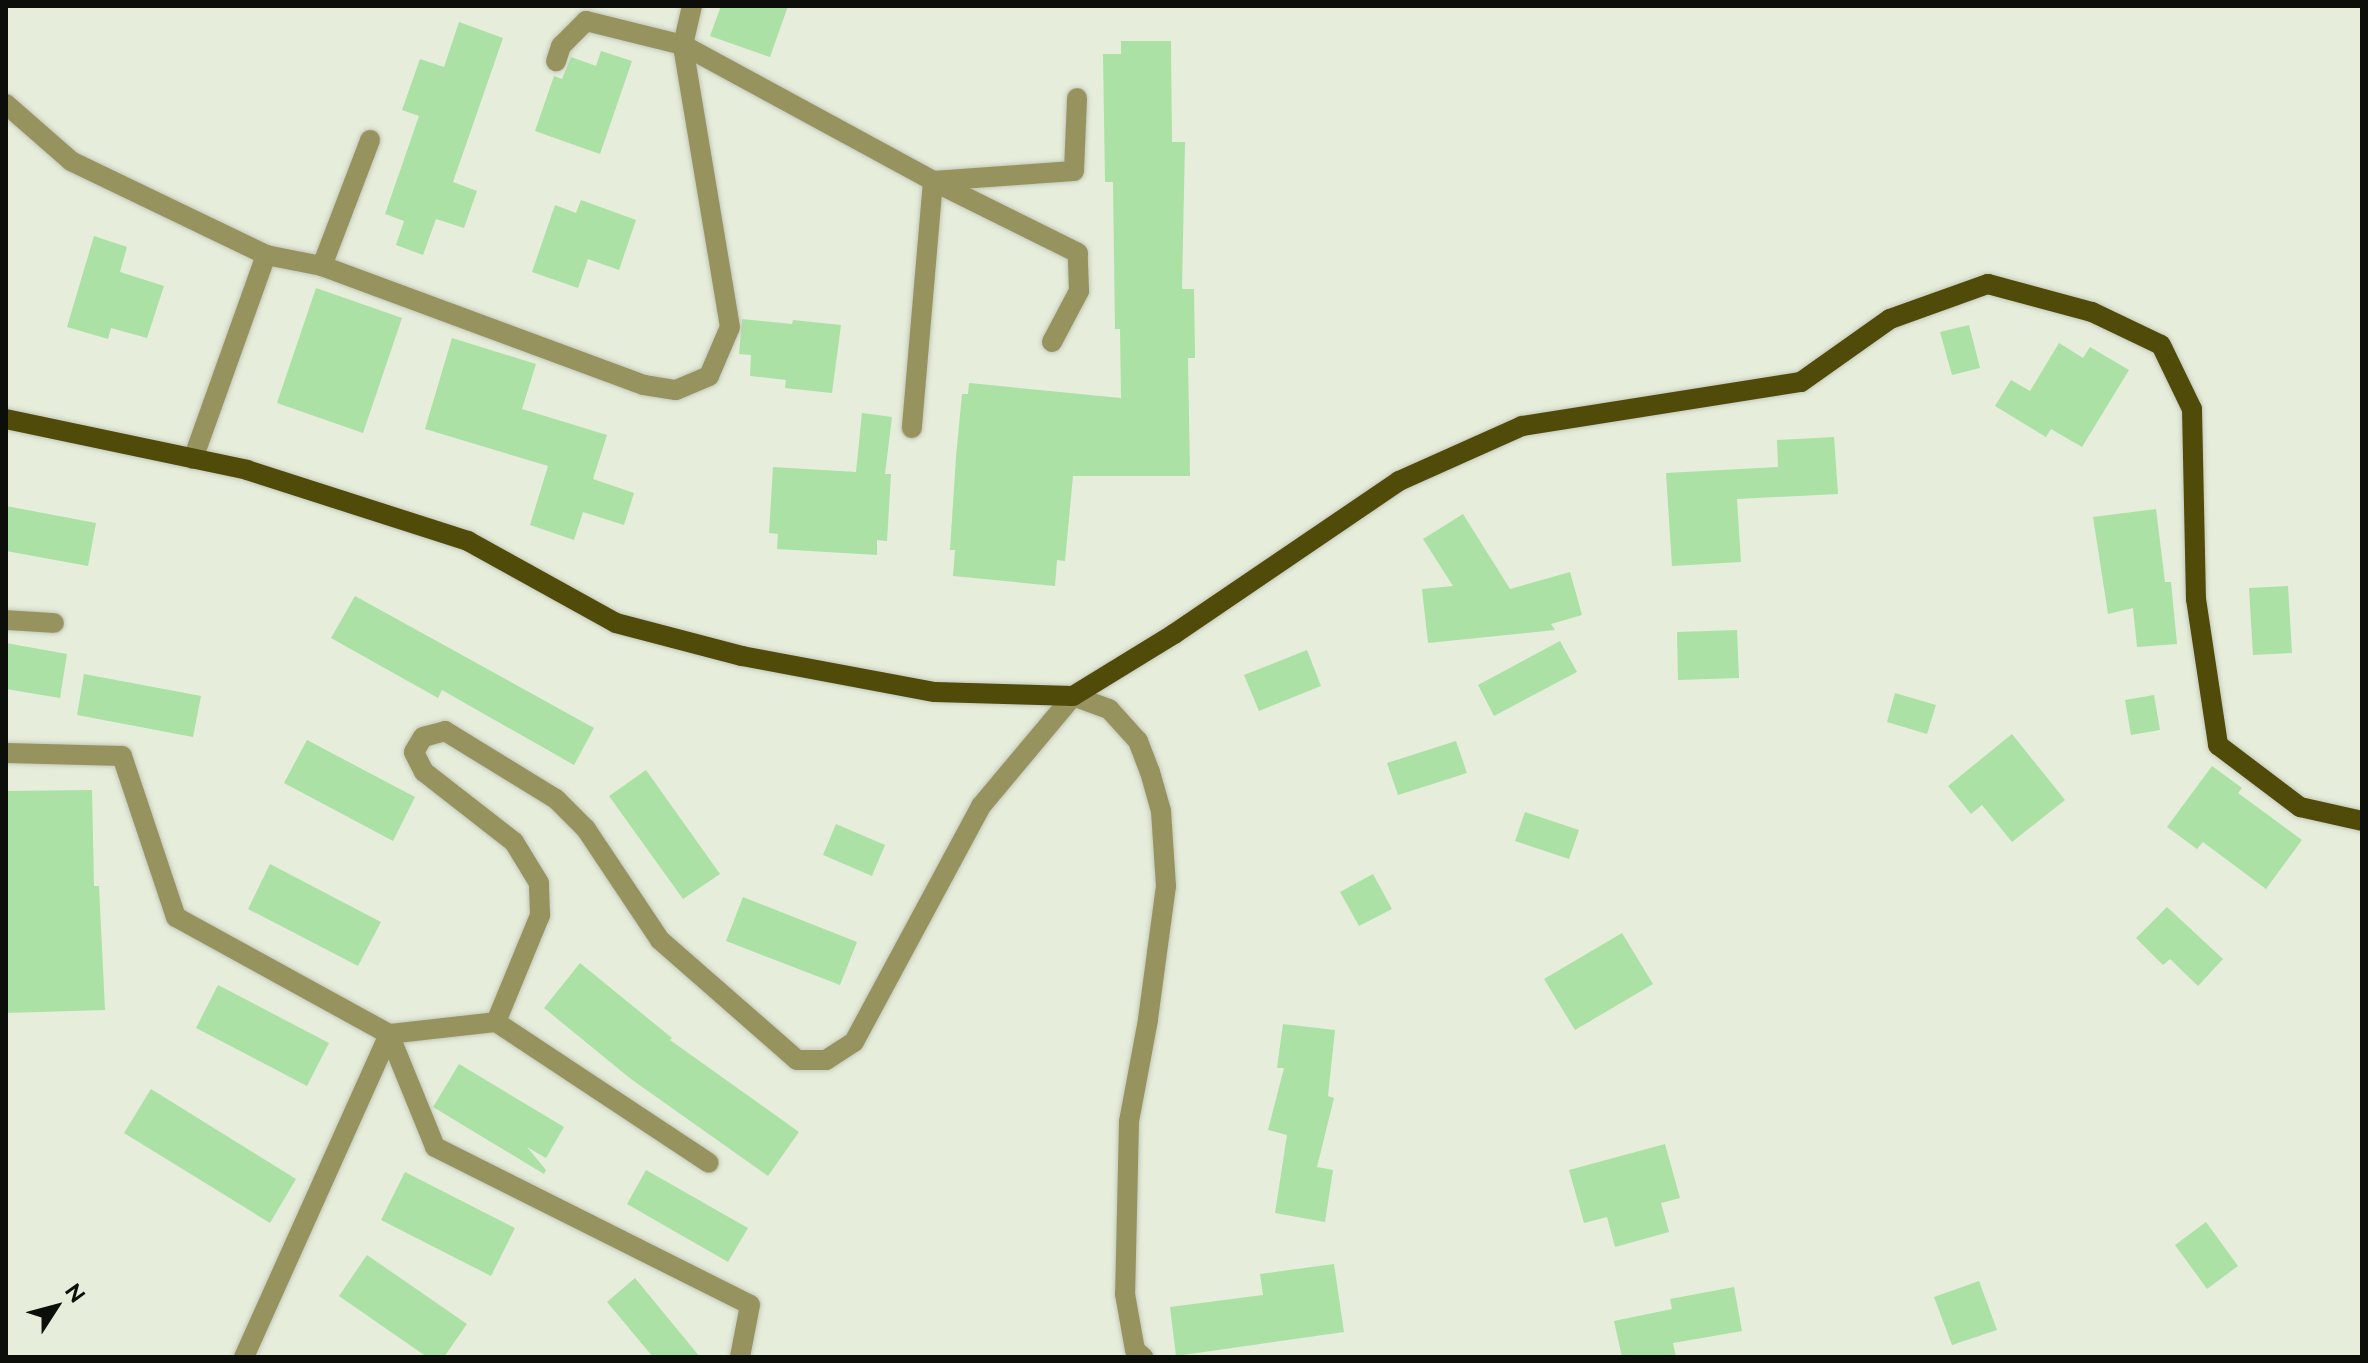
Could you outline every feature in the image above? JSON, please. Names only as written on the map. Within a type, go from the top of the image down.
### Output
[{"type":"main road","points":[[6,419],[247,470],[468,541],[616,623],[742,656],[935,692],[1073,696],[1174,634],[1399,481],[1522,426],[1801,382],[1890,319],[1988,284],[2092,312],[2161,345],[2192,409],[2196,599],[2218,745],[2300,807],[2362,821]]},
{"type":"street","points":[[6,104],[71,161],[266,255],[322,266],[644,385],[676,390],[709,376],[730,327],[683,45],[692,6]]},
{"type":"street","points":[[556,61],[561,46],[586,21],[683,45],[933,181],[1078,253],[1079,291],[1052,342]]},
{"type":"street","points":[[933,181],[1074,171],[1077,98]]},
{"type":"street","points":[[322,266],[370,140]]},
{"type":"street","points":[[912,428],[933,181]]},
{"type":"street","points":[[193,459],[266,255]]},
{"type":"street","points":[[6,620],[54,623]]},
{"type":"street","points":[[496,1022],[540,915],[539,883],[514,842],[424,772],[414,752],[423,737],[445,731],[556,799],[586,829],[660,940],[797,1060],[826,1060],[854,1042],[981,806],[1073,696],[1109,709],[1138,741],[1161,811],[1166,886],[1148,1020],[1129,1122],[1125,1294],[1135,1350],[1143,1357]]},
{"type":"street","points":[[6,753],[122,756],[176,917],[389,1034],[496,1022],[709,1163]]},
{"type":"street","points":[[244,1357],[389,1034]]},
{"type":"street","points":[[389,1034],[435,1147],[750,1305],[740,1357]]},
{"type":"building","points":[[721,6],[788,6],[770,57],[710,36]]},
{"type":"building","points":[[459,22],[503,38],[453,182],[477,191],[464,228],[436,219],[423,255],[396,245],[404,221],[385,214],[419,116],[402,110],[420,59],[444,67]]},
{"type":"building","points":[[1121,41],[1171,41],[1172,142],[1185,142],[1182,289],[1194,289],[1195,358],[1188,358],[1190,476],[1073,476],[1065,561],[1057,560],[1055,586],[953,576],[955,550],[950,550],[956,457],[962,394],[968,394],[969,383],[1121,398],[1120,329],[1115,329],[1113,182],[1105,182],[1103,54],[1121,54]]},
{"type":"building","points":[[601,51],[632,61],[600,154],[535,131],[554,76],[562,79],[571,57],[596,66]]},
{"type":"building","points":[[581,200],[636,220],[619,270],[588,259],[578,288],[532,272],[555,205],[576,213]]},
{"type":"building","points":[[94,236],[127,247],[120,272],[164,286],[147,338],[111,328],[108,339],[67,327]]},
{"type":"building","points":[[316,288],[402,318],[363,433],[277,403]]},
{"type":"building","points":[[742,319],[841,325],[832,393],[785,388],[786,380],[750,376],[751,355],[739,354]]},
{"type":"building","points":[[1969,325],[1980,368],[1952,375],[1940,332]]},
{"type":"building","points":[[452,338],[536,364],[522,409],[607,435],[593,479],[634,493],[624,525],[583,512],[574,540],[530,525],[548,466],[425,429]]},
{"type":"building","points":[[2059,343],[2083,358],[2090,347],[2129,370],[2082,447],[2051,429],[2046,437],[1995,406],[2011,380],[2030,391]]},
{"type":"building","points":[[862,413],[892,417],[885,474],[891,474],[887,541],[877,540],[877,555],[777,549],[778,534],[769,533],[773,467],[856,472]]},
{"type":"building","points":[[1834,437],[1838,494],[1737,499],[1741,562],[1672,566],[1666,473],[1778,467],[1777,440]]},
{"type":"building","points":[[6,506],[96,523],[88,566],[6,551]]},
{"type":"building","points":[[2156,509],[2165,582],[2171,582],[2177,644],[2137,647],[2133,608],[2108,614],[2093,517]]},
{"type":"building","points":[[1463,514],[1510,589],[1570,572],[1582,615],[1551,624],[1555,630],[1428,643],[1422,589],[1453,586],[1423,539]]},
{"type":"building","points":[[2288,586],[2292,653],[2253,655],[2249,588]]},
{"type":"building","points":[[355,596],[594,728],[574,765],[442,690],[438,698],[331,638]]},
{"type":"building","points":[[1737,630],[1739,678],[1678,680],[1677,632]]},
{"type":"building","points":[[1560,641],[1577,672],[1494,716],[1478,685]]},
{"type":"building","points":[[6,643],[67,654],[60,698],[6,689]]},
{"type":"building","points":[[1307,650],[1321,686],[1259,711],[1244,675]]},
{"type":"building","points":[[84,674],[201,696],[193,737],[77,715]]},
{"type":"building","points":[[1895,693],[1936,705],[1927,734],[1887,722]]},
{"type":"building","points":[[2154,695],[2160,730],[2131,735],[2125,700]]},
{"type":"building","points":[[2012,734],[2065,800],[2012,842],[1982,805],[1971,814],[1948,786]]},
{"type":"building","points":[[307,740],[415,797],[393,841],[284,783]]},
{"type":"building","points":[[1456,741],[1467,773],[1398,795],[1387,763]]},
{"type":"building","points":[[2212,766],[2242,788],[2238,793],[2302,840],[2266,889],[2203,842],[2197,849],[2167,827]]},
{"type":"building","points":[[646,770],[720,874],[683,899],[609,796]]},
{"type":"building","points":[[92,790],[94,886],[99,886],[105,1010],[6,1013],[6,791]]},
{"type":"building","points":[[1525,812],[1579,830],[1569,859],[1515,841]]},
{"type":"building","points":[[836,824],[885,845],[872,876],[823,855]]},
{"type":"building","points":[[270,864],[381,922],[358,966],[248,909]]},
{"type":"building","points":[[1373,874],[1392,909],[1359,926],[1340,892]]},
{"type":"building","points":[[743,897],[857,942],[840,985],[726,941]]},
{"type":"building","points":[[2167,907],[2223,959],[2198,986],[2170,959],[2163,965],[2136,938]]},
{"type":"building","points":[[1622,933],[1653,984],[1575,1030],[1544,979]]},
{"type":"building","points":[[580,963],[672,1038],[670,1040],[799,1132],[768,1176],[631,1079],[544,1008]]},
{"type":"building","points":[[218,985],[329,1043],[307,1086],[196,1028]]},
{"type":"building","points":[[1283,1024],[1335,1030],[1328,1096],[1334,1098],[1317,1167],[1333,1170],[1325,1222],[1275,1213],[1287,1135],[1268,1130],[1284,1068],[1277,1068]]},
{"type":"building","points":[[459,1064],[564,1127],[546,1158],[527,1147],[546,1170],[544,1174],[433,1107]]},
{"type":"building","points":[[151,1089],[296,1179],[270,1223],[124,1133]]},
{"type":"building","points":[[1665,1144],[1680,1198],[1661,1203],[1669,1232],[1615,1247],[1607,1217],[1584,1223],[1569,1170]]},
{"type":"building","points":[[646,1170],[748,1228],[728,1262],[627,1204]]},
{"type":"building","points":[[405,1172],[515,1228],[491,1276],[381,1220]]},
{"type":"building","points":[[2206,1222],[2238,1266],[2207,1289],[2175,1245]]},
{"type":"building","points":[[367,1255],[467,1324],[444,1357],[427,1357],[339,1296]]},
{"type":"building","points":[[1334,1264],[1344,1332],[1176,1356],[1170,1307],[1263,1295],[1260,1274]]},
{"type":"building","points":[[635,1278],[700,1357],[653,1357],[607,1302]]},
{"type":"building","points":[[1979,1281],[1997,1330],[1952,1345],[1934,1297]]},
{"type":"building","points":[[1734,1287],[1742,1331],[1673,1343],[1676,1357],[1622,1357],[1614,1321],[1672,1309],[1670,1299]]}]
